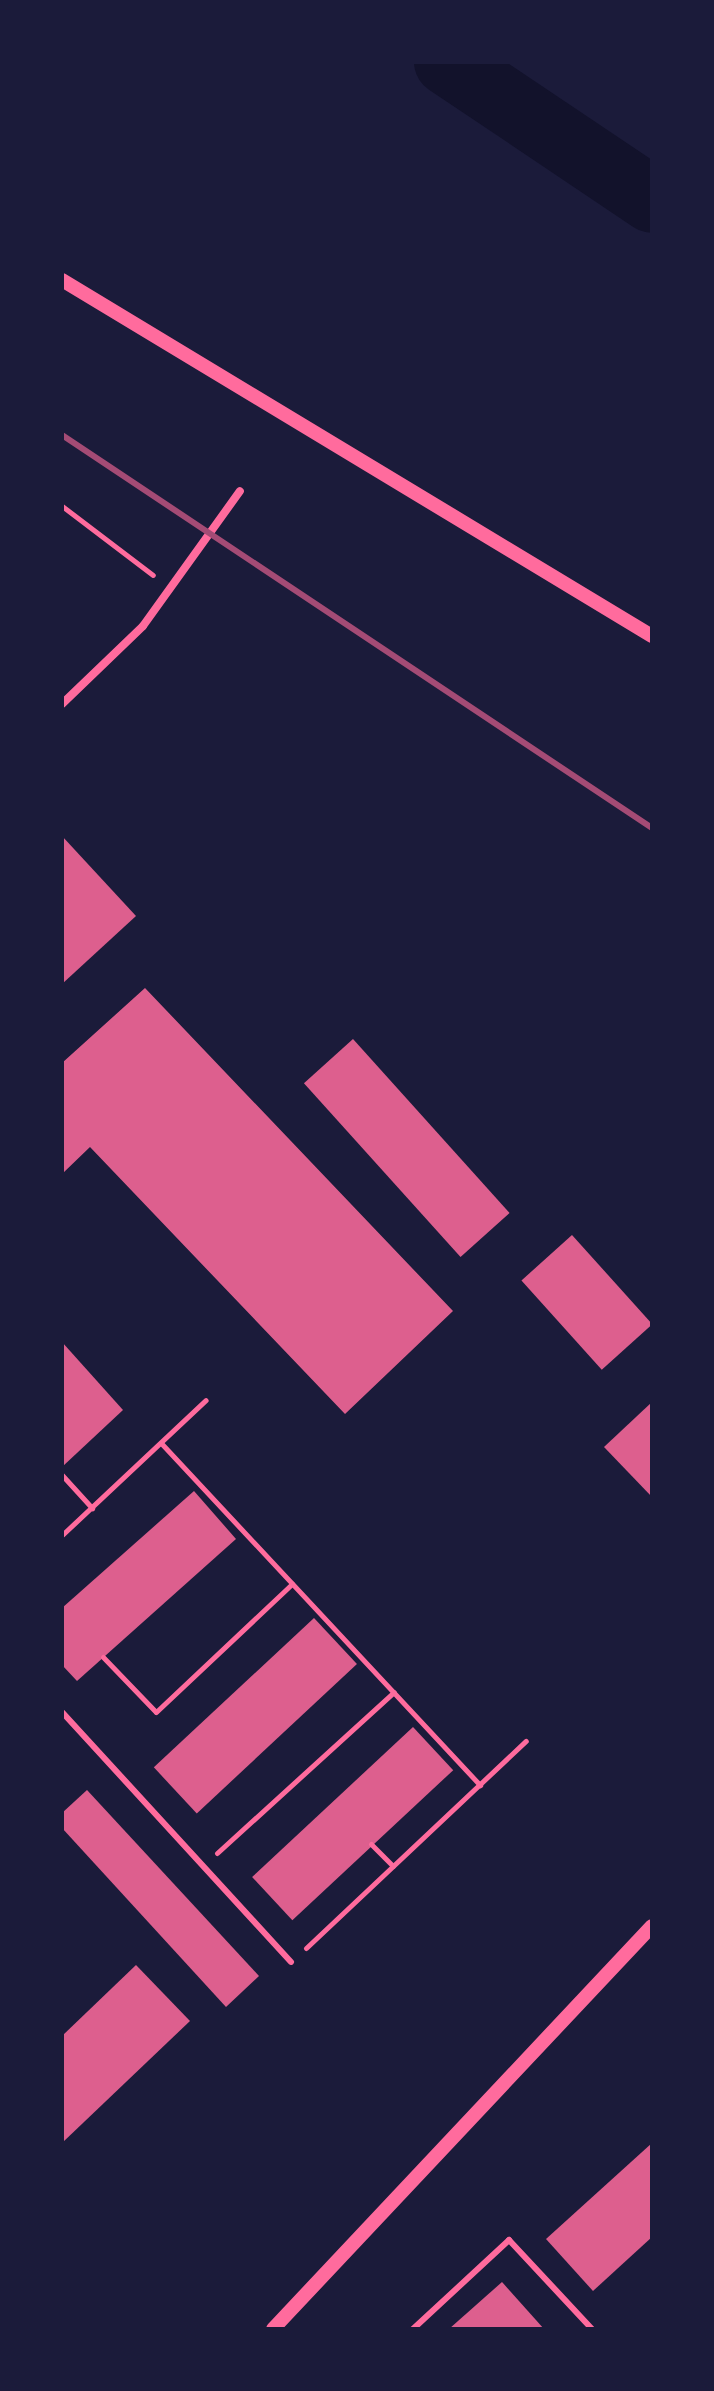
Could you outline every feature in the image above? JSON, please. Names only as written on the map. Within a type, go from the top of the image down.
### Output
[{"type":"street","points":[[62,280],[652,636]]},
{"type":"street","points":[[62,704],[126,647],[172,589],[240,491]]},
{"type":"street","points":[[273,2329],[652,1926]]},
{"type":"lane","points":[[62,1712],[291,1962]]},
{"type":"lane","points":[[413,2329],[509,2240],[592,2329]]},
{"type":"path","points":[[62,506],[172,589]]},
{"type":"path","points":[[62,1535],[206,1400]]},
{"type":"path","points":[[161,1443],[480,1785]]},
{"type":"path","points":[[62,1475],[92,1508]]},
{"type":"path","points":[[103,1657],[156,1712],[292,1584]]},
{"type":"path","points":[[203,1866],[394,1692]]},
{"type":"path","points":[[291,1962],[526,1741]]},
{"type":"path","points":[[371,1844],[393,1866]]},
{"type":"building","points":[[62,836],[136,916],[62,984]]},
{"type":"building","points":[[145,988],[453,1311],[345,1414],[90,1147],[62,1174],[62,1063]]},
{"type":"building","points":[[353,1039],[510,1213],[461,1257],[304,1083]]},
{"type":"building","points":[[572,1235],[652,1324],[602,1370],[521,1281]]},
{"type":"building","points":[[62,1342],[123,1410],[62,1467]]},
{"type":"building","points":[[652,1402],[652,1497],[604,1447]]},
{"type":"building","points":[[194,1491],[236,1539],[77,1681],[62,1665],[62,1608]]},
{"type":"building","points":[[314,1618],[357,1664],[197,1813],[154,1767]]},
{"type":"building","points":[[413,1727],[453,1770],[292,1920],[252,1877]]},
{"type":"building","points":[[87,1790],[259,1976],[226,2007],[62,1828],[62,1813]]},
{"type":"building","points":[[136,1965],[190,2021],[62,2143],[62,2036]]},
{"type":"building","points":[[652,2143],[652,2237],[593,2291],[546,2239]]},
{"type":"building","points":[[502,2282],[544,2329],[449,2329]]},
{"type":"waterway","points":[[447,62],[652,200]]},
{"type":"railway","points":[[62,435],[652,828]]}]
